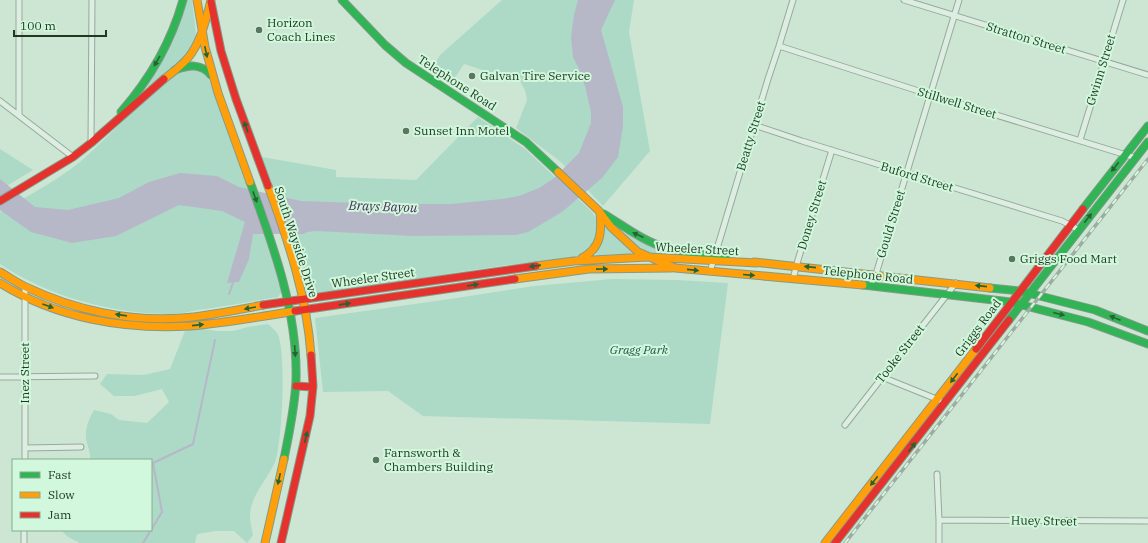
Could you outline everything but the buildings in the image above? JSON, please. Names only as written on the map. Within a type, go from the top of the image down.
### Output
[{"type":"main road","points":[[115,121],[139,91],[160,57],[171,36],[183,0]]},
{"type":"main road","name":"South Wayside Drive","points":[[197,0],[202,33],[212,76],[278,264],[290,312],[296,360],[296,386],[287,445],[265,543]]},
{"type":"main road","points":[[0,201],[72,157],[91,143],[175,70],[192,53],[206,26],[211,0]]},
{"type":"main road","name":"South Wayside Drive","points":[[211,0],[216,30],[225,67],[294,263],[306,310],[313,387],[310,419],[281,543]]},
{"type":"main road","name":"Telephone Road","points":[[342,0],[385,45],[406,63],[526,142],[600,212],[624,240],[638,252],[648,257],[675,268],[870,286],[1011,302],[1088,322],[1148,344]]},
{"type":"main road","points":[[175,70],[194,65],[203,67],[212,76]]},
{"type":"main road","name":"Griggs Road","points":[[825,543],[1148,126]]},
{"type":"main road","name":"Griggs Road","points":[[835,543],[1148,142]]},
{"type":"main road","points":[[574,261],[588,256],[595,248],[600,237],[600,212]]},
{"type":"main road","name":"Telephone Road","points":[[600,212],[632,233],[666,247],[714,258],[876,274],[1020,291],[1095,310],[1148,331]]},
{"type":"main road","name":"Wheeler Street","points":[[0,272],[25,287],[61,302],[97,312],[140,318],[182,318],[288,301],[574,261],[648,257],[714,258]]},
{"type":"main road","name":"Wheeler Street","points":[[0,283],[25,298],[96,321],[140,327],[182,327],[546,274],[589,270],[675,268]]},
{"type":"main road","points":[[96,321],[97,312]]},
{"type":"main road","points":[[182,318],[182,327]]},
{"type":"main road","points":[[296,386],[313,387]]},
{"type":"street","points":[[19,0],[19,115]]},
{"type":"street","points":[[91,143],[92,0]]},
{"type":"street","name":"Beatty Street","points":[[710,272],[793,0]]},
{"type":"street","name":"Stratton Street","points":[[904,0],[1148,75]]},
{"type":"street","name":"Gould Street","points":[[870,286],[876,274],[959,0]]},
{"type":"street","name":"Gwinn Street","points":[[1080,140],[1123,0]]},
{"type":"street","name":"Stillwell Street","points":[[779,46],[931,95],[1136,158]]},
{"type":"street","points":[[0,101],[72,157]]},
{"type":"street","name":"Buford Street","points":[[754,125],[1062,221],[1079,230]]},
{"type":"street","name":"Doney Street","points":[[793,279],[832,150]]},
{"type":"street","name":"Tooke Street","points":[[845,425],[956,283]]},
{"type":"street","name":"Inez Street","points":[[25,287],[25,459]]},
{"type":"street","points":[[0,377],[96,376]]},
{"type":"street","points":[[882,377],[945,403]]},
{"type":"street","points":[[25,448],[82,447]]},
{"type":"street","points":[[937,474],[939,543]]},
{"type":"street","name":"Huey Street","points":[[939,520],[1148,522]]},
{"type":"street","points":[[24,531],[24,543]]},
{"type":"green space","points":[[186,0],[192,0],[196,33],[194,44],[176,64],[148,87],[146,85]]},
{"type":"green space","points":[[502,0],[634,0],[629,32],[650,151],[603,206],[561,162],[516,128],[527,100],[525,90],[520,81],[515,78],[501,76],[464,64],[450,85],[430,72],[440,55]]},
{"type":"green space","points":[[190,68],[200,69],[208,77],[281,283],[281,293],[278,297],[174,314],[126,311],[104,307],[59,294],[18,275],[0,264],[0,212],[51,182],[80,162],[167,80],[175,74]]},
{"type":"green space","points":[[478,117],[525,149],[593,213],[596,219],[598,231],[595,242],[588,252],[576,257],[550,261],[457,272],[308,295],[304,288],[291,234],[262,157],[336,170],[336,177],[416,180]]},
{"type":"green space","points":[[0,149],[33,170],[0,190]]},
{"type":"green space","points":[[607,227],[633,251],[631,254],[597,255],[595,252],[604,237],[605,228]]},
{"type":"green space","points":[[627,232],[639,240],[669,252],[668,254],[650,254],[639,248],[625,235]]},
{"type":"green space","name":"Gragg Park","points":[[612,279],[677,280],[728,283],[710,424],[423,416],[388,391],[323,392],[315,318],[534,286]]},
{"type":"green space","points":[[268,324],[277,333],[280,342],[283,376],[278,452],[272,469],[253,502],[250,517],[253,535],[247,543],[234,531],[216,531],[197,534],[195,543],[80,543],[68,537],[64,531],[152,531],[152,459],[90,459],[86,431],[94,410],[111,414],[119,420],[147,423],[169,402],[162,389],[135,396],[114,396],[100,384],[107,374],[144,375],[170,369],[185,331],[195,328],[233,331]]},
{"type":"water","name":"Brays Bayou","points":[[578,0],[615,0],[601,30],[623,107],[623,126],[618,157],[602,178],[562,212],[528,232],[516,235],[413,236],[316,231],[307,232],[304,234],[253,234],[249,259],[239,282],[227,283],[245,222],[222,211],[179,205],[116,236],[72,243],[31,232],[0,210],[0,179],[35,207],[68,210],[119,198],[149,182],[180,173],[217,176],[239,187],[301,201],[387,204],[451,204],[519,196],[539,188],[553,179],[579,153],[591,123],[591,112],[585,86],[573,57],[571,37]]},
{"type":"waterway","points":[[229,294],[234,280]]},
{"type":"waterway","points":[[152,528],[162,512],[153,463],[193,444],[215,340]]},
{"type":"waterway","points":[[143,543],[150,531]]},
{"type":"railway","points":[[845,543],[1148,159]]},
{"type":"traffic: fast","points":[[121,112],[141,87],[166,46],[183,0]]},
{"type":"traffic: fast","points":[[342,0],[385,45],[406,63],[526,142],[558,172]]},
{"type":"traffic: fast","points":[[175,70],[194,66],[203,68],[211,75]]},
{"type":"traffic: fast","points":[[1083,209],[1148,126]]},
{"type":"traffic: fast","points":[[1009,320],[1148,142]]},
{"type":"traffic: fast","points":[[250,182],[275,254],[293,329],[296,355],[296,380],[292,420],[284,459]]},
{"type":"traffic: fast","points":[[604,214],[650,242],[667,248],[726,258]]},
{"type":"traffic: fast","points":[[863,285],[1011,302],[1088,322],[1148,344]]},
{"type":"traffic: fast","points":[[990,288],[1020,291],[1095,310],[1148,331]]},
{"type":"traffic: slow","points":[[197,0],[205,47],[218,93],[250,182]]},
{"type":"traffic: slow","points":[[164,79],[182,64],[193,52],[202,30],[211,0]]},
{"type":"traffic: slow","points":[[558,172],[599,211],[611,227],[638,252],[675,268],[863,285]]},
{"type":"traffic: slow","points":[[268,186],[296,269],[309,333],[311,355]]},
{"type":"traffic: slow","points":[[582,258],[597,244],[601,227],[600,213]]},
{"type":"traffic: slow","points":[[536,266],[574,261],[648,257],[757,263]]},
{"type":"traffic: slow","points":[[754,262],[990,288]]},
{"type":"traffic: slow","points":[[515,279],[589,269],[671,268]]},
{"type":"traffic: slow","points":[[0,272],[23,285],[63,302],[102,313],[122,316],[162,319],[182,318],[263,305]]},
{"type":"traffic: slow","points":[[0,283],[44,305],[67,313],[91,319],[140,326],[165,327],[203,325],[295,311]]},
{"type":"traffic: slow","points":[[825,543],[976,349]]},
{"type":"traffic: slow","points":[[265,543],[284,459]]},
{"type":"traffic: jam","points":[[211,2],[221,51],[236,99],[268,186]]},
{"type":"traffic: jam","points":[[0,201],[73,157],[164,79]]},
{"type":"traffic: jam","points":[[976,349],[1083,209]]},
{"type":"traffic: jam","points":[[263,305],[536,266]]},
{"type":"traffic: jam","points":[[295,311],[515,279]]},
{"type":"traffic: jam","points":[[835,543],[1009,320]]},
{"type":"traffic: jam","points":[[281,543],[310,416],[313,386],[311,355]]},
{"type":"traffic: jam","points":[[296,386],[313,387]]},
{"type":"place","name":"Horizon Coach Lines","points":[[259,30]]},
{"type":"place","name":"Galvan Tire Service","points":[[472,76]]},
{"type":"place","name":"Sunset Inn Motel","points":[[406,131]]},
{"type":"place","name":"Griggs Food Mart","points":[[1012,259]]},
{"type":"place","name":"Farnsworth & Chambers Building","points":[[376,460]]}]
